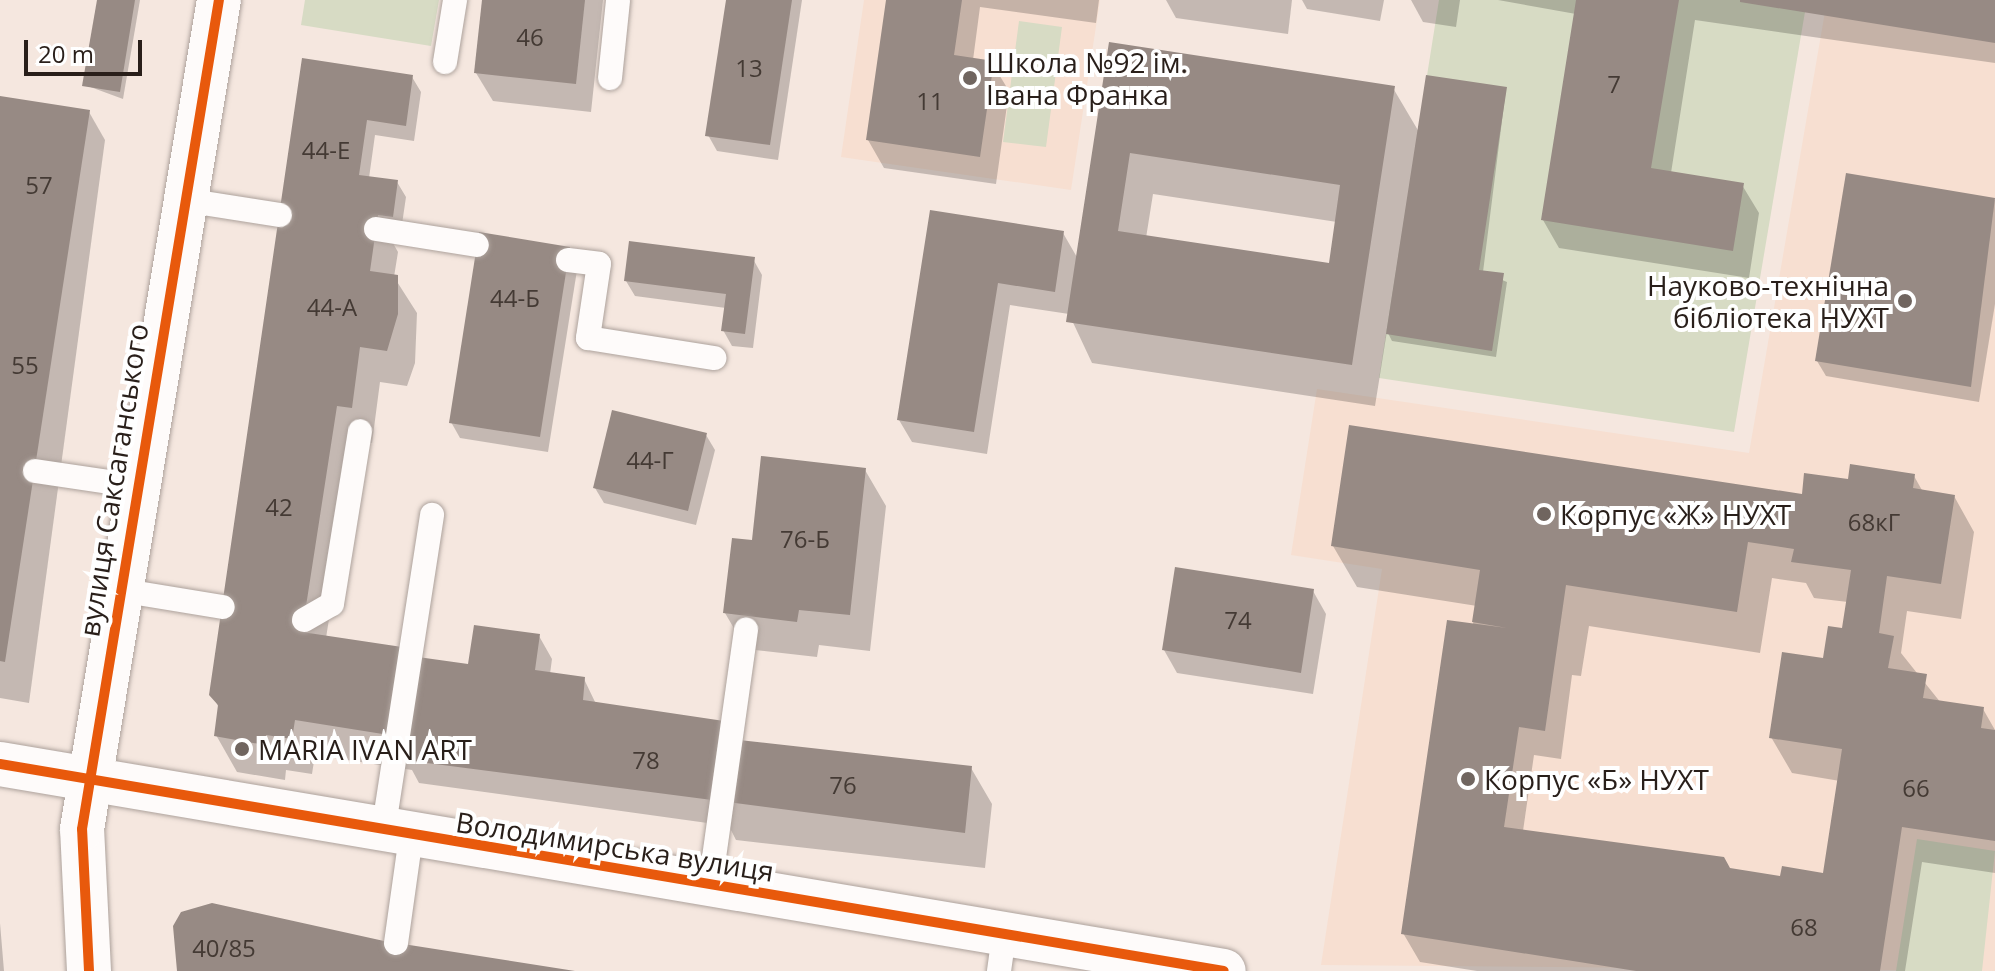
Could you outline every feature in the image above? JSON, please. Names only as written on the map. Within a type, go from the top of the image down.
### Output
[{"type":"street","name":"вулиця Саксаганського","points":[[89,971],[82,829],[119,590],[219,0]]},
{"type":"street","name":"Володимирська вулиця","points":[[0,764],[89,783],[710,886],[1002,953],[1224,971]]},
{"type":"lane","points":[[445,62],[455,0]]},
{"type":"lane","points":[[610,78],[618,0]]},
{"type":"lane","points":[[184,200],[280,215]]},
{"type":"lane","points":[[376,229],[477,245]]},
{"type":"lane","points":[[568,260],[599,264],[588,338],[714,358]]},
{"type":"lane","points":[[304,620],[332,604],[360,431]]},
{"type":"lane","points":[[35,471],[137,486]]},
{"type":"lane","points":[[396,943],[397,834],[432,515]]},
{"type":"lane","points":[[119,590],[223,607]]},
{"type":"lane","points":[[710,886],[746,630]]},
{"type":"shaded area","name":"Школа №92 ім. Івана Франка","points":[[864,0],[1100,0],[1071,190],[841,157]]},
{"type":"shaded area","points":[[1827,0],[1995,0],[1995,971],[1321,965],[1382,569],[1291,555],[1317,389],[1749,453]]},
{"type":"green space","points":[[305,0],[439,0],[431,46],[301,25]]},
{"type":"green space","points":[[1439,0],[1807,0],[1734,432],[1379,378]]},
{"type":"green space","points":[[1019,21],[1062,27],[1046,147],[1003,142]]},
{"type":"green space","points":[[1917,839],[1995,851],[1982,971],[1896,971]]},
{"type":"building","points":[[97,0],[135,0],[120,92],[82,86]]},
{"type":"building","points":[[482,0],[585,0],[576,84],[474,73]]},
{"type":"building","points":[[726,0],[792,0],[770,145],[705,136]]},
{"type":"building","points":[[886,0],[962,0],[954,55],[994,61],[980,157],[866,140]]},
{"type":"building","points":[[1576,0],[1679,0],[1651,168],[1744,183],[1733,251],[1541,220]]},
{"type":"building","points":[[1995,0],[1995,43],[1740,2]]},
{"type":"building","points":[[1109,42],[1395,86],[1352,365],[1066,322]],"holes":[[[1130,153],[1340,185],[1329,263],[1118,231]]]},
{"type":"building","points":[[302,58],[413,75],[406,126],[367,120],[359,175],[398,180],[393,217],[378,215],[370,271],[398,275],[398,314],[387,351],[360,347],[352,408],[337,406],[302,632],[402,647],[389,735],[295,720],[292,739],[266,735],[265,745],[214,736],[218,705],[209,695]]},
{"type":"building","points":[[1426,75],[1507,87],[1479,270],[1504,273],[1492,351],[1386,334]]},
{"type":"building","points":[[0,96],[90,110],[5,662],[0,661]]},
{"type":"building","name":"Науково-технічна бібліотека НУХТ","points":[[1846,173],[1995,198],[1971,387],[1815,361]]},
{"type":"building","points":[[930,210],[1064,231],[1055,292],[998,283],[974,432],[897,420]]},
{"type":"building","points":[[479,232],[570,247],[540,437],[449,423]]},
{"type":"building","points":[[629,241],[755,257],[745,334],[721,331],[726,294],[624,281]]},
{"type":"building","points":[[612,410],[707,433],[688,511],[593,488]]},
{"type":"building","points":[[1349,425],[1802,494],[1804,473],[1848,479],[1850,464],[1915,474],[1913,488],[1955,495],[1941,584],[1887,576],[1879,633],[1894,636],[1888,668],[1927,674],[1923,698],[1984,707],[1981,728],[1995,730],[1995,841],[1902,827],[1880,971],[1636,971],[1401,934],[1447,620],[1507,628],[1472,622],[1480,570],[1331,546]],"holes":[[[1748,542],[1794,549],[1791,562],[1851,570],[1842,628],[1828,626],[1823,658],[1782,652],[1769,738],[1842,749],[1823,873],[1782,866],[1780,876],[1730,868],[1724,857],[1504,827],[1519,727],[1545,731],[1566,585],[1737,612]]]},
{"type":"building","points":[[761,456],[866,468],[850,615],[799,610],[797,622],[723,613],[732,538],[752,540]]},
{"type":"building","points":[[1175,567],[1314,589],[1301,673],[1162,650]]},
{"type":"building","points":[[474,625],[540,634],[535,670],[585,677],[583,700],[724,721],[721,738],[972,766],[965,833],[404,760],[418,657],[468,664]]},
{"type":"building","points":[[212,903],[384,941],[575,971],[177,971],[173,926],[181,912]]},
{"type":"cycle path","points":[[89,971],[82,829],[219,0]]},
{"type":"cycle path","points":[[0,764],[1224,971]]},
{"type":"place","name":"Школа №92 ім. Івана Франка","points":[[970,78]]},
{"type":"place","name":"Науково-технічна бібліотека НУХТ","points":[[1905,301]]},
{"type":"place","name":"Корпус «Ж» НУХТ","points":[[1544,514]]},
{"type":"place","name":"MARIA IVAN ART","points":[[242,749]]},
{"type":"place","name":"Корпус «Б» НУХТ","points":[[1468,779]]}]
